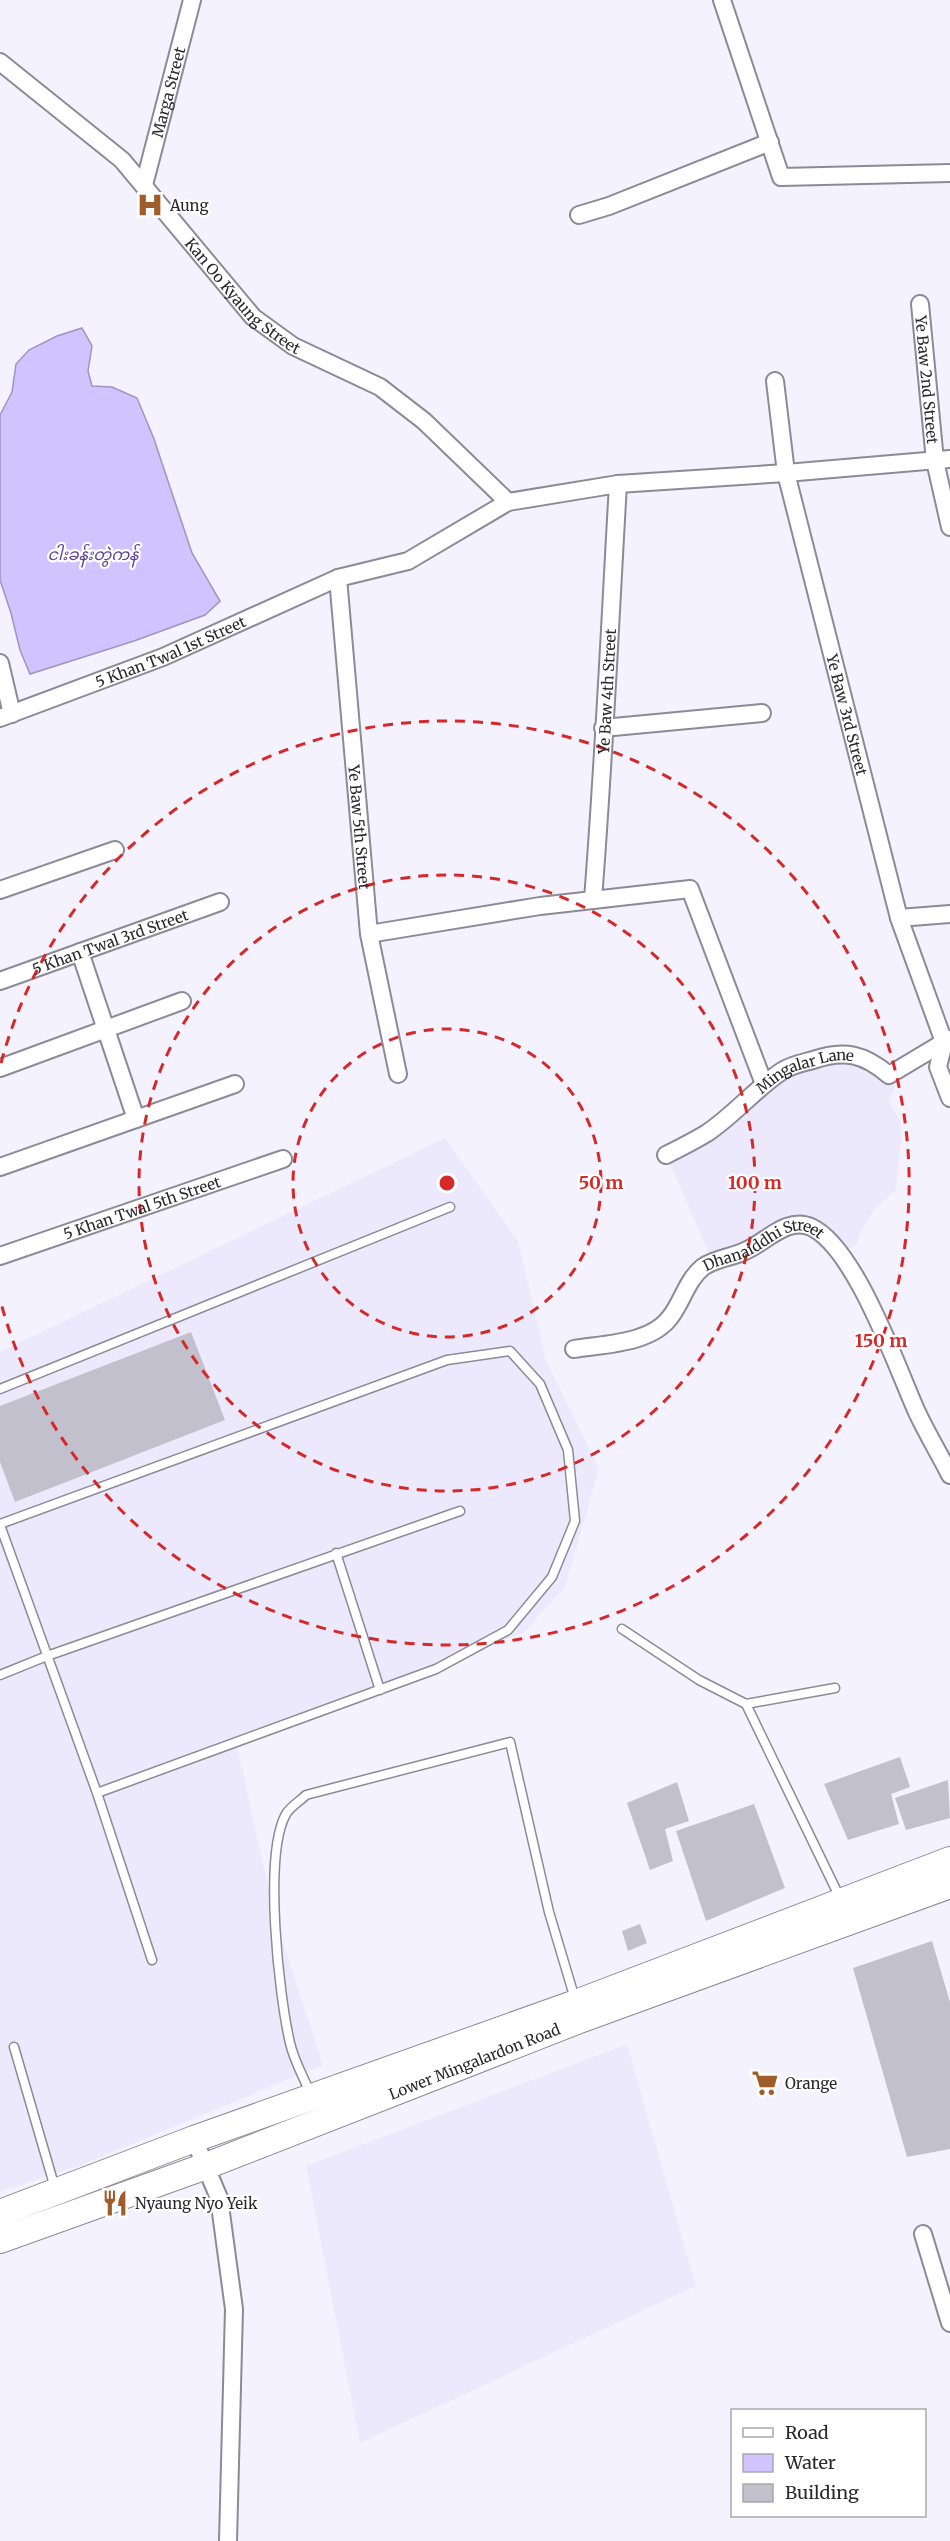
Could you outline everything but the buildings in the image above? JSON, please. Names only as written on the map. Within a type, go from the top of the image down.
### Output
[{"type":"main road","name":"Lower Mingalardon Road","points":[[0,2240],[60,2205],[194,2139],[316,2109],[582,2019],[845,1912],[950,1860]]},
{"type":"main road","name":"Lower Mingalardon Road","points":[[0,2213],[60,2205],[206,2166],[316,2109],[576,2002],[845,1912],[950,1885]]},
{"type":"street","name":"Marga Street","points":[[144,185],[192,0]]},
{"type":"street","points":[[722,0],[781,177],[950,173]]},
{"type":"street","name":"Kan Oo Kyaung Street","points":[[0,62],[122,160],[254,317],[293,346],[380,387],[424,421],[508,502]]},
{"type":"street","points":[[579,215],[609,206],[770,142]]},
{"type":"street","name":"Ye Baw 2nd Street","points":[[920,304],[950,527]]},
{"type":"street","name":"Ye Baw 3rd Street","points":[[776,381],[786,473],[899,918],[947,1040]]},
{"type":"street","points":[[508,502],[618,484],[942,460]]},
{"type":"street","name":"Ye Baw 4th Street","points":[[593,899],[603,778],[603,728],[618,484]]},
{"type":"street","name":"5 Khan Twal 1st Street","points":[[6,716],[163,657],[338,578],[408,561],[508,502]]},
{"type":"street","name":"Ye Baw 5th Street","points":[[338,578],[369,934],[398,1074]]},
{"type":"street","points":[[0,663],[6,716]]},
{"type":"street","points":[[603,728],[762,713]]},
{"type":"street","points":[[0,890],[115,850]]},
{"type":"street","points":[[369,934],[593,899],[690,889],[765,1084]]},
{"type":"street","name":"5 Khan Twal 3rd Street","points":[[0,981],[220,902]]},
{"type":"street","points":[[899,918],[950,914]]},
{"type":"street","points":[[80,952],[136,1119]]},
{"type":"street","points":[[0,1068],[182,1001]]},
{"type":"street","points":[[947,1040],[938,1067],[950,1098]]},
{"type":"street","name":"Mingalar Lane","points":[[666,1155],[708,1132],[784,1070],[837,1052],[850,1054],[877,1065],[889,1075],[947,1040]]},
{"type":"street","points":[[0,1167],[235,1084]]},
{"type":"street","name":"5 Khan Twal 5th Street","points":[[0,1256],[284,1159]]},
{"type":"street","name":"Dhanaiddhi Street","points":[[574,1349],[638,1338],[658,1329],[670,1318],[694,1275],[707,1264],[727,1259],[750,1249],[775,1232],[795,1225],[810,1226],[830,1241],[856,1276],[918,1414],[950,1475]]},
{"type":"street","points":[[194,2139],[219,2199],[234,2309],[228,2541]]},
{"type":"street","points":[[923,2234],[949,2319]]},
{"type":"lane","points":[[0,1389],[450,1208]]},
{"type":"lane","points":[[97,1793],[436,1669],[508,1630],[552,1577],[575,1521],[568,1450],[540,1384],[510,1351],[447,1360],[0,1524],[97,1793],[152,1960]]},
{"type":"lane","points":[[0,1675],[47,1656],[460,1511]]},
{"type":"lane","points":[[336,1553],[380,1690]]},
{"type":"lane","points":[[622,1629],[699,1680],[746,1704],[835,1688]]},
{"type":"lane","points":[[746,1704],[845,1912]]},
{"type":"lane","points":[[316,2109],[291,2045],[279,1971],[274,1894],[278,1842],[286,1813],[306,1795],[510,1742],[549,1912],[576,2002]]},
{"type":"lane","points":[[14,2046],[60,2205]]},
{"type":"shaded area","points":[[828,1054],[889,1075],[895,1086],[889,1102],[902,1130],[896,1190],[875,1209],[862,1229],[856,1245],[834,1259],[816,1244],[800,1221],[711,1258],[666,1155],[764,1084]]},
{"type":"shaded area","points":[[445,1138],[518,1241],[546,1360],[599,1469],[565,1587],[523,1633],[236,1740],[274,1915],[323,2065],[81,2165],[0,2192],[0,1352]]},
{"type":"shaded area","points":[[627,2044],[696,2286],[360,2443],[306,2166]]},
{"type":"water","name":"ငါးခန်းတွဲကန်","points":[[82,328],[92,346],[88,371],[92,386],[112,387],[137,398],[154,439],[192,553],[220,601],[205,615],[134,641],[30,674],[20,650],[0,580],[0,415],[12,392],[16,364],[29,350],[57,336]]},
{"type":"place","name":"Aung","points":[[150,205]]},
{"type":"place","name":"Orange","points":[[765,2083]]},
{"type":"place","name":"Nyaung Nyo Yeik","points":[[115,2203]]}]
